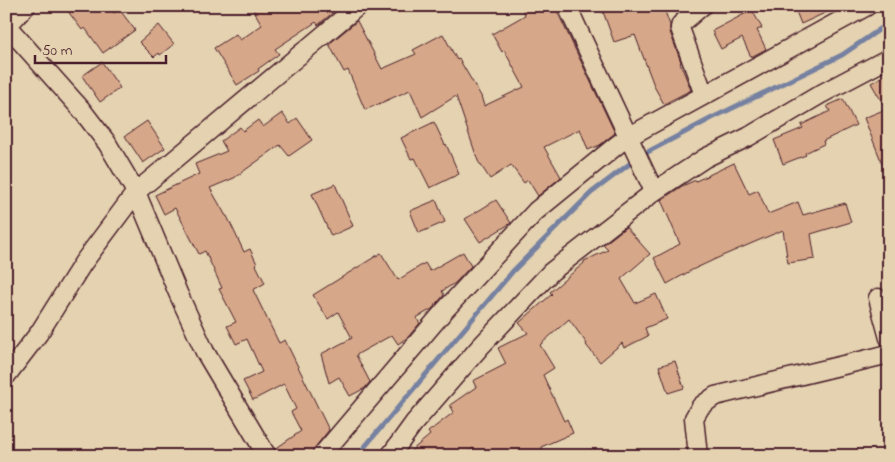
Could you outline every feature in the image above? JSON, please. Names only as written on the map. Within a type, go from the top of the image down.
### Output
[{"type":"street","points":[[26,6],[7,26],[81,108],[106,143],[136,192],[174,284],[205,352],[267,456]]},
{"type":"street","points":[[6,376],[39,333],[83,263],[136,192],[358,6]]},
{"type":"street","points":[[567,6],[652,187]]},
{"type":"street","points":[[702,6],[681,24],[680,28],[704,95]]},
{"type":"street","points":[[321,456],[445,310],[536,211],[616,145],[630,141],[704,95],[867,6]]},
{"type":"street","points":[[390,456],[414,423],[468,361],[551,272],[652,187],[748,137],[821,94],[889,58]]},
{"type":"street","points":[[878,298],[889,338]]},
{"type":"street","points":[[698,456],[694,418],[702,406],[714,396],[889,354]]},
{"type":"building","points":[[64,6],[109,6],[114,13],[119,9],[135,30],[103,53],[85,28],[82,30]]},
{"type":"building","points":[[251,6],[341,6],[318,25],[316,22],[275,49],[279,54],[258,69],[259,71],[237,85],[214,48],[236,34],[240,40],[262,25]]},
{"type":"building","points":[[521,6],[557,6],[557,11],[615,133],[600,145],[588,150],[580,129],[544,147],[561,177],[538,196],[528,180],[524,183],[511,165],[490,179],[478,161],[456,96],[422,117],[410,90],[365,110],[348,70],[344,72],[329,44],[357,21],[382,69],[416,54],[413,50],[443,34],[457,60],[459,59],[481,96],[484,106],[524,87],[504,50],[502,52],[492,34],[525,15]]},
{"type":"building","points":[[601,6],[663,6],[680,63],[691,90],[664,104],[655,88],[635,35],[614,42]]},
{"type":"building","points":[[794,6],[840,6],[801,24]]},
{"type":"building","points":[[752,10],[762,28],[757,30],[766,49],[751,57],[742,38],[721,49],[712,31]]},
{"type":"building","points":[[159,25],[174,44],[160,55],[159,53],[154,57],[139,42]]},
{"type":"building","points":[[102,62],[120,88],[100,102],[82,76]]},
{"type":"building","points":[[889,73],[888,178],[864,118],[886,109],[871,83]]},
{"type":"building","points":[[843,99],[856,125],[823,141],[824,144],[805,153],[806,155],[783,164],[774,140],[803,128],[801,125],[830,111],[827,106]]},
{"type":"building","points":[[282,113],[290,124],[297,118],[312,140],[289,156],[280,145],[234,178],[210,188],[227,216],[244,252],[250,249],[265,283],[253,290],[279,343],[285,340],[329,430],[312,451],[304,456],[278,456],[275,449],[301,431],[291,412],[296,409],[284,384],[253,400],[243,381],[262,372],[247,339],[236,344],[227,326],[236,322],[219,289],[222,288],[205,251],[199,254],[175,208],[164,214],[155,195],[199,174],[195,164],[227,151],[221,141],[240,127],[243,131],[258,120],[263,127]]},
{"type":"building","points":[[147,121],[165,148],[143,163],[125,136]]},
{"type":"building","points":[[434,122],[459,174],[430,188],[415,158],[411,159],[401,138]]},
{"type":"building","points":[[734,163],[749,194],[758,190],[768,214],[798,202],[803,215],[845,203],[851,222],[811,234],[815,259],[788,263],[783,230],[722,256],[667,284],[654,258],[680,244],[661,200],[682,186]]},
{"type":"building","points":[[335,184],[353,226],[331,236],[312,194]]},
{"type":"building","points":[[436,200],[445,222],[419,233],[410,211]]},
{"type":"building","points":[[496,200],[511,223],[480,242],[465,219]]},
{"type":"building","points":[[626,227],[650,254],[621,279],[635,303],[656,294],[667,319],[645,328],[648,336],[624,348],[622,343],[600,362],[569,319],[540,345],[554,368],[543,375],[564,421],[567,419],[573,433],[541,447],[546,456],[507,456],[504,450],[493,456],[478,456],[473,448],[463,456],[405,456],[430,435],[428,432],[454,412],[450,405],[476,387],[473,381],[506,364],[498,348],[528,333],[519,323],[552,294],[550,292],[584,261],[608,250],[603,245]]},
{"type":"building","points":[[463,252],[471,266],[455,283],[442,291],[444,295],[432,309],[416,318],[420,323],[408,337],[398,344],[392,335],[356,355],[370,382],[365,388],[350,396],[339,377],[329,383],[321,354],[352,338],[338,312],[328,319],[313,295],[381,253],[398,280],[425,263],[430,271]]},
{"type":"building","points":[[675,361],[684,388],[668,393],[659,366]]},
{"type":"waterway","points":[[357,456],[513,271],[591,193],[640,156],[712,118],[842,55],[889,23]]}]
